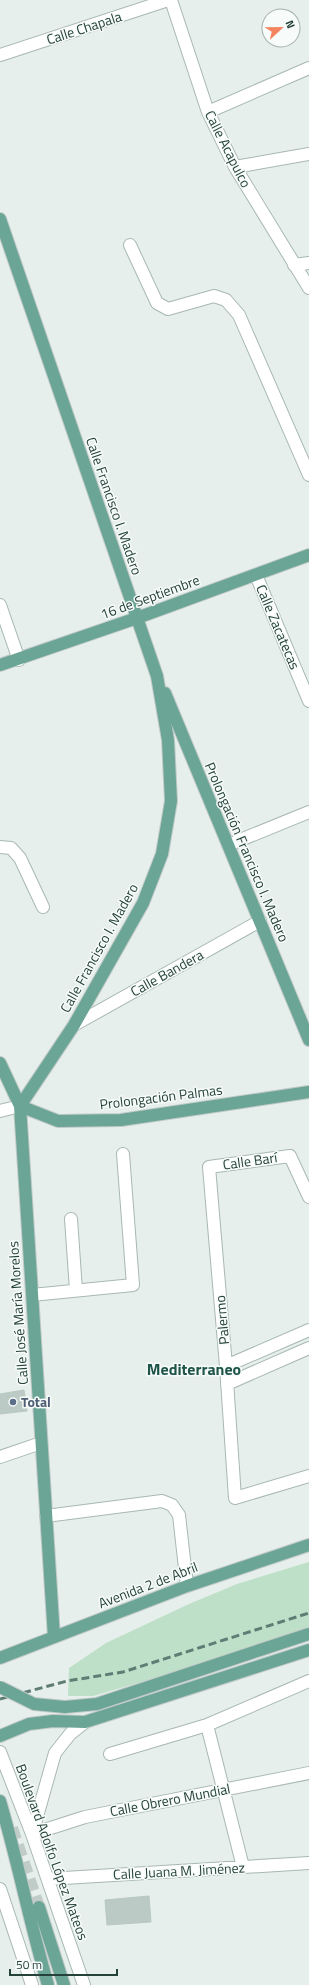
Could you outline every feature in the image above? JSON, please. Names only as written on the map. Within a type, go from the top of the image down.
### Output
[{"type":"main road","name":"Calle Francisco I. Madero","points":[[0,219],[2,233],[157,676],[168,740],[171,800],[162,854],[144,903],[74,1025],[20,1106]]},
{"type":"main road","name":"16 de Septiembre","points":[[0,665],[137,618],[309,555]]},
{"type":"main road","name":"Prolongación Francisco I. Madero","points":[[157,676],[309,1040]]},
{"type":"main road","name":"Calle José María Morelos","points":[[0,1063],[20,1106],[54,1637]]},
{"type":"main road","name":"Prolongación Palmas","points":[[20,1106],[58,1121],[121,1120],[309,1092]]},
{"type":"main road","name":"Avenida 2 de Abril","points":[[0,1658],[186,1586],[309,1545]]},
{"type":"main road","points":[[0,1687],[34,1704],[65,1707],[97,1704],[309,1634]]},
{"type":"main road","points":[[0,1736],[30,1724],[53,1721],[85,1722],[309,1650]]},
{"type":"main road","points":[[0,1801],[15,1850],[36,1943],[48,1985]]},
{"type":"main road","points":[[39,1907],[64,1985]]},
{"type":"street","name":"Calle Chapala","points":[[0,55],[170,0]]},
{"type":"street","name":"Calle Acapulco","points":[[170,0],[208,112],[235,166],[309,288]]},
{"type":"street","points":[[208,112],[309,68]]},
{"type":"street","points":[[235,166],[309,154]]},
{"type":"street","points":[[130,245],[157,303],[168,309],[214,296],[226,300],[239,315],[309,475]]},
{"type":"street","points":[[294,265],[309,263]]},
{"type":"street","name":"Calle Zacatecas","points":[[256,575],[309,701]]},
{"type":"street","points":[[0,605],[18,660]]},
{"type":"street","points":[[228,845],[309,812]]},
{"type":"street","points":[[0,847],[11,848],[20,858],[43,907]]},
{"type":"street","name":"Calle Bandera","points":[[74,1025],[260,921]]},
{"type":"street","points":[[0,1112],[20,1106]]},
{"type":"street","points":[[32,1295],[133,1285],[123,1154]]},
{"type":"street","name":"Calle Barí","points":[[209,1167],[290,1156],[309,1197]]},
{"type":"street","name":"Palermo","points":[[209,1167],[228,1384],[235,1498],[309,1476]]},
{"type":"street","points":[[71,1218],[76,1290]]},
{"type":"street","points":[[226,1366],[309,1330]]},
{"type":"street","points":[[228,1384],[309,1348]]},
{"type":"street","points":[[0,1457],[41,1444]]},
{"type":"street","points":[[46,1516],[162,1502],[172,1504],[179,1515],[186,1586]]},
{"type":"street","points":[[110,1754],[207,1725],[309,1681]]},
{"type":"street","points":[[32,1834],[55,1753],[70,1734],[85,1722]]},
{"type":"street","points":[[207,1725],[243,1867]]},
{"type":"street","name":"Boulevard Adolfo López Mateos","points":[[0,1752],[32,1834],[84,1985]]},
{"type":"street","name":"Calle Obrero Mundial","points":[[32,1834],[85,1817],[309,1773]]},
{"type":"street","name":"Calle Juana M. Jiménez","points":[[48,1879],[309,1863]]},
{"type":"street","points":[[0,1889],[32,1985]]},
{"type":"green space","points":[[309,1562],[309,1633],[93,1696],[68,1696],[69,1668],[106,1643],[189,1604],[237,1584]]},
{"type":"building","name":"Total","points":[[24,1390],[27,1411],[0,1414],[0,1394]]},
{"type":"building","points":[[149,1896],[151,1922],[107,1925],[105,1900]]},
{"type":"tunnel","points":[[12,1828],[39,1907]]},
{"type":"railway","points":[[0,1699],[67,1681],[123,1672],[309,1613]]},
{"type":"place","name":"Total","points":[[13,1402]]},
{"type":"district","name":"Mediterraneo","points":[[194,1369]]}]
